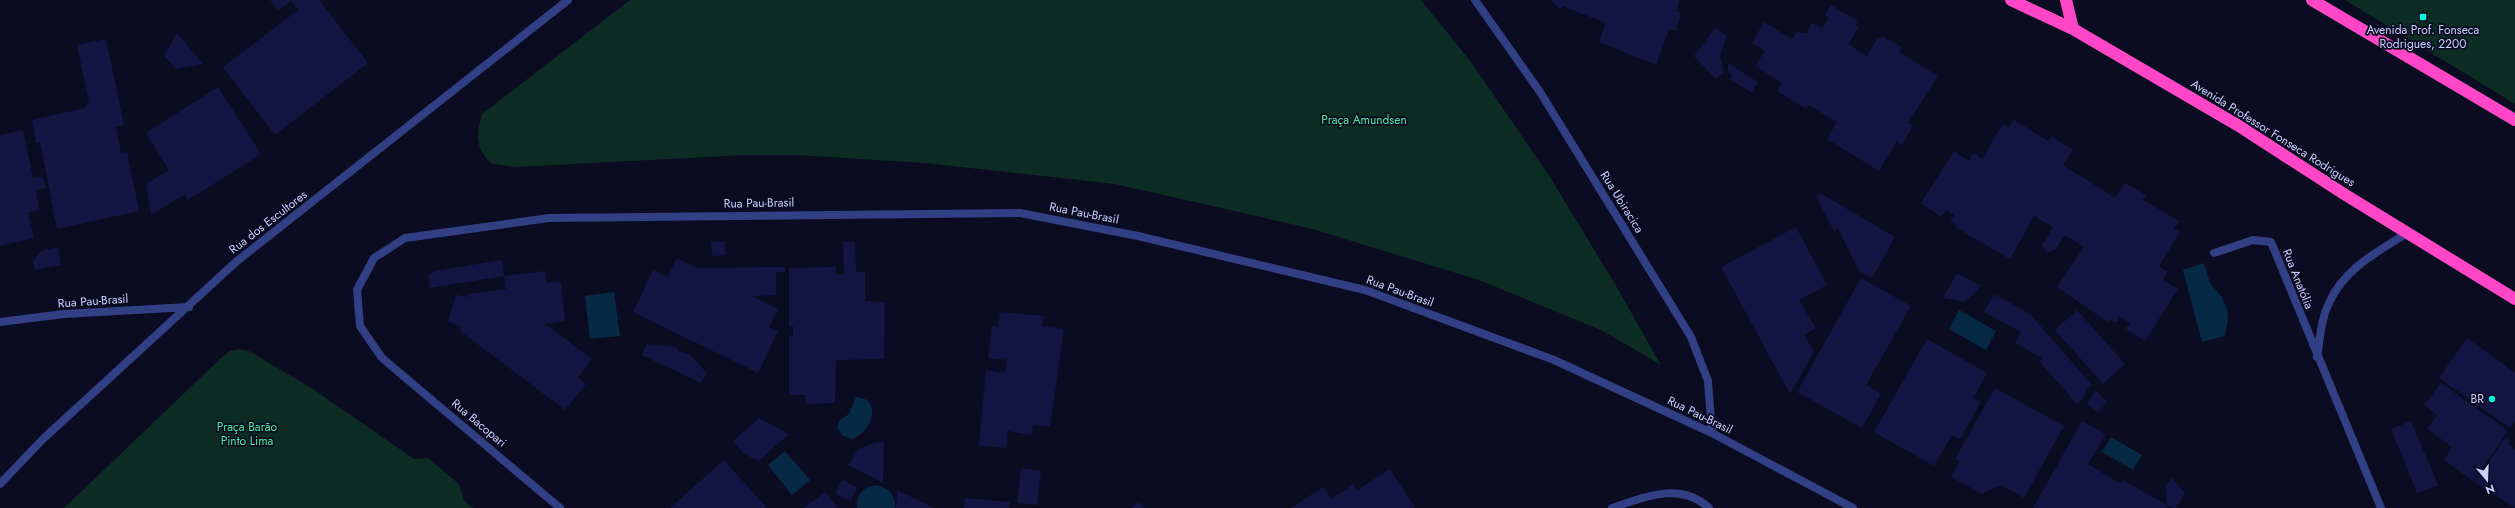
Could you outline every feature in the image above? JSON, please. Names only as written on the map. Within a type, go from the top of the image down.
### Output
[{"type":"highway","name":"Avenida Professor Fonseca Rodrigues","points":[[2011,0],[2073,29],[2239,126],[2407,233],[2515,299]]},
{"type":"highway","points":[[2066,0],[2073,29]]},
{"type":"highway","points":[[2312,0],[2515,120]]},
{"type":"street","name":"Rua dos Escultores","points":[[0,484],[43,439],[189,307],[237,261],[568,0]]},
{"type":"street","name":"Rua Ubiracica","points":[[1475,0],[1540,92],[1691,337],[1708,381],[1712,433]]},
{"type":"street","name":"Rua Pau-Brasil","points":[[382,358],[360,326],[357,290],[374,258],[406,238],[549,218],[1020,213],[1138,236],[1365,290],[1554,360],[1712,433],[1853,508]]},
{"type":"street","name":"Rua Anatólia","points":[[2317,357],[2328,303],[2347,274],[2373,254],[2407,233]]},
{"type":"street","name":"Rua Anatólia","points":[[2214,253],[2253,240],[2271,242],[2317,357],[2381,508]]},
{"type":"street","name":"Rua Pau-Brasil","points":[[0,322],[64,314],[189,307]]},
{"type":"street","name":"Rua Bacopari","points":[[382,358],[560,508]]},
{"type":"street","points":[[1612,508],[1650,495],[1676,493],[1690,494],[1701,500],[1709,508]]},
{"type":"green space","name":"Praça Amundsen","points":[[630,0],[1421,0],[1471,62],[1550,177],[1615,284],[1661,365],[1603,331],[1479,280],[1309,228],[1115,184],[925,163],[798,155],[746,155],[515,167],[492,164],[482,153],[478,141],[482,114]]},
{"type":"green space","points":[[2345,0],[2515,0],[2515,104]]},
{"type":"green space","name":"Praça Barão Pinto Lima","points":[[238,349],[249,351],[313,389],[414,459],[428,458],[459,484],[464,500],[473,508],[64,508],[221,358],[230,351]]},
{"type":"water","points":[[2204,263],[2210,283],[2221,296],[2227,308],[2228,318],[2225,336],[2202,342],[2183,270]]},
{"type":"water","points":[[614,292],[620,336],[590,339],[585,296]]},
{"type":"water","points":[[1959,310],[1996,331],[1986,350],[1949,329]]},
{"type":"water","points":[[856,397],[865,399],[870,403],[872,417],[864,431],[851,439],[842,435],[837,427],[840,420],[849,414]]},
{"type":"water","points":[[2111,437],[2142,455],[2133,470],[2102,452]]},
{"type":"water","points":[[785,451],[810,480],[792,495],[768,465]]},
{"type":"water","points":[[876,485],[890,492],[894,499],[895,508],[857,508],[857,499],[861,492]]},
{"type":"building","points":[[270,0],[319,0],[368,63],[275,135],[223,67],[298,10],[291,1],[278,10]]},
{"type":"building","points":[[1551,0],[1680,0],[1676,11],[1681,13],[1676,31],[1669,29],[1656,65],[1599,42],[1606,23],[1562,6],[1561,10]]},
{"type":"building","points":[[1831,5],[1858,21],[1855,25],[1859,27],[1848,44],[1867,56],[1878,38],[1880,39],[1882,36],[1902,47],[1899,52],[1938,76],[1908,123],[1913,126],[1902,145],[1897,141],[1879,171],[1827,139],[1837,122],[1808,105],[1806,109],[1777,91],[1782,83],[1755,66],[1765,51],[1752,43],[1764,22],[1792,39],[1797,32],[1807,33],[1812,23],[1822,28],[1829,18],[1825,15]]},
{"type":"building","points":[[1715,28],[1727,36],[1720,56],[1724,73],[1716,79],[1694,56]]},
{"type":"building","points":[[177,33],[203,64],[176,69],[164,56]]},
{"type":"building","points":[[106,39],[124,125],[116,127],[121,153],[127,152],[139,211],[57,229],[40,142],[36,143],[32,120],[85,108],[89,102],[77,45]]},
{"type":"building","points":[[1728,63],[1758,82],[1752,93],[1730,79],[1732,75],[1728,72]]},
{"type":"building","points":[[218,87],[261,154],[188,200],[185,194],[151,215],[146,184],[169,170],[146,133]]},
{"type":"building","points":[[2014,120],[2048,141],[2052,137],[2073,150],[2063,165],[2115,198],[2125,183],[2146,195],[2143,200],[2179,221],[2174,228],[2180,232],[2159,266],[2168,272],[2163,279],[2178,289],[2145,341],[2126,329],[2130,323],[2120,317],[2116,323],[2110,319],[2108,322],[2057,287],[2084,247],[2065,235],[2055,250],[2047,253],[2042,245],[2053,227],[2034,216],[2010,259],[1955,227],[1957,225],[1950,222],[1954,215],[1946,210],[1941,217],[1921,203],[1954,151],[1969,161],[1973,153],[1982,159],[2003,124],[2009,127]]},
{"type":"building","points":[[23,130],[33,178],[43,177],[46,188],[36,190],[39,210],[28,212],[34,238],[0,246],[0,135]]},
{"type":"building","points":[[1820,193],[1895,237],[1872,278],[1859,271],[1838,228],[1834,231],[1816,196]]},
{"type":"building","points":[[1796,227],[1827,285],[1799,300],[1816,328],[1804,335],[1814,352],[1790,394],[1721,267]]},
{"type":"building","points":[[711,242],[725,242],[725,255],[712,256]]},
{"type":"building","points":[[843,242],[855,242],[856,272],[865,272],[865,301],[885,302],[884,359],[836,360],[835,403],[806,404],[805,395],[789,395],[789,335],[793,336],[793,326],[789,327],[789,268],[836,267],[836,274],[844,274]]},
{"type":"building","points":[[58,247],[61,265],[35,270],[33,261],[41,251]]},
{"type":"building","points":[[677,258],[697,268],[785,267],[785,272],[776,272],[776,295],[752,296],[778,309],[769,327],[778,331],[758,373],[633,312],[653,270],[667,277]]},
{"type":"building","points":[[502,260],[504,276],[430,288],[429,275],[435,271]]},
{"type":"building","points":[[545,271],[547,283],[561,282],[565,321],[545,324],[592,359],[578,377],[586,384],[565,410],[460,331],[461,326],[448,322],[456,295],[468,297],[468,294],[506,289],[504,276]]},
{"type":"building","points":[[1957,273],[1981,286],[1965,302],[1943,298]]},
{"type":"building","points":[[1861,278],[1911,306],[1866,385],[1881,394],[1862,428],[1797,392]]},
{"type":"building","points":[[1994,294],[2030,314],[2091,384],[2078,405],[2039,361],[2042,358],[2015,343],[2021,332],[1984,312]]},
{"type":"building","points":[[2077,310],[2125,364],[2103,384],[2055,330]]},
{"type":"building","points":[[1000,312],[1044,316],[1042,326],[1064,329],[1050,427],[1033,425],[1031,435],[1008,431],[1006,448],[979,445],[986,370],[1005,373],[1007,360],[988,358],[992,326],[998,327]]},
{"type":"building","name":"BR","points":[[2467,338],[2515,373],[2515,421],[2510,428],[2439,378]]},
{"type":"building","points":[[1927,339],[1987,373],[1973,398],[1981,402],[1960,439],[1952,435],[1934,466],[1874,432]]},
{"type":"building","points":[[647,344],[675,347],[680,352],[689,354],[707,373],[701,383],[642,355]]},
{"type":"building","points":[[2441,383],[2508,431],[2473,481],[2444,460],[2452,447],[2427,429],[2437,415],[2424,405]]},
{"type":"building","points":[[1995,388],[2064,426],[2024,498],[2001,485],[1982,494],[1951,477],[1960,462],[1955,459]]},
{"type":"building","points":[[2096,390],[2107,402],[2098,413],[2087,404]]},
{"type":"building","points":[[759,418],[789,434],[759,461],[744,454],[733,441]]},
{"type":"building","points":[[2082,421],[2106,434],[2088,464],[2121,484],[2123,480],[2168,506],[2167,508],[2033,508]]},
{"type":"building","points":[[2411,421],[2438,485],[2417,493],[2391,429]]},
{"type":"building","points":[[2506,437],[2510,440],[2508,444],[2515,449],[2515,508],[2474,482]]},
{"type":"building","points":[[884,441],[883,483],[848,465],[858,450],[870,444]]},
{"type":"building","points":[[724,460],[767,508],[670,508]]},
{"type":"building","points":[[1021,468],[1041,471],[1037,505],[1017,503]]},
{"type":"building","points":[[1390,469],[1415,508],[1291,508],[1323,487],[1331,499],[1353,484],[1357,490]]},
{"type":"building","points":[[2171,477],[2185,493],[2176,508],[2167,506],[2166,486]]},
{"type":"building","points":[[842,480],[857,487],[851,501],[835,494]]},
{"type":"building","points":[[897,490],[934,508],[896,508]]},
{"type":"building","points":[[825,492],[838,508],[804,508]]},
{"type":"building","points":[[965,498],[1010,502],[1009,508],[964,508]]},
{"type":"building","points":[[1139,502],[1144,508],[1131,508]]},
{"type":"place","name":"Avenida Prof. Fonseca Rodrigues, 2200","points":[[2423,17]]},
{"type":"place","name":"BR","points":[[2492,399]]}]
